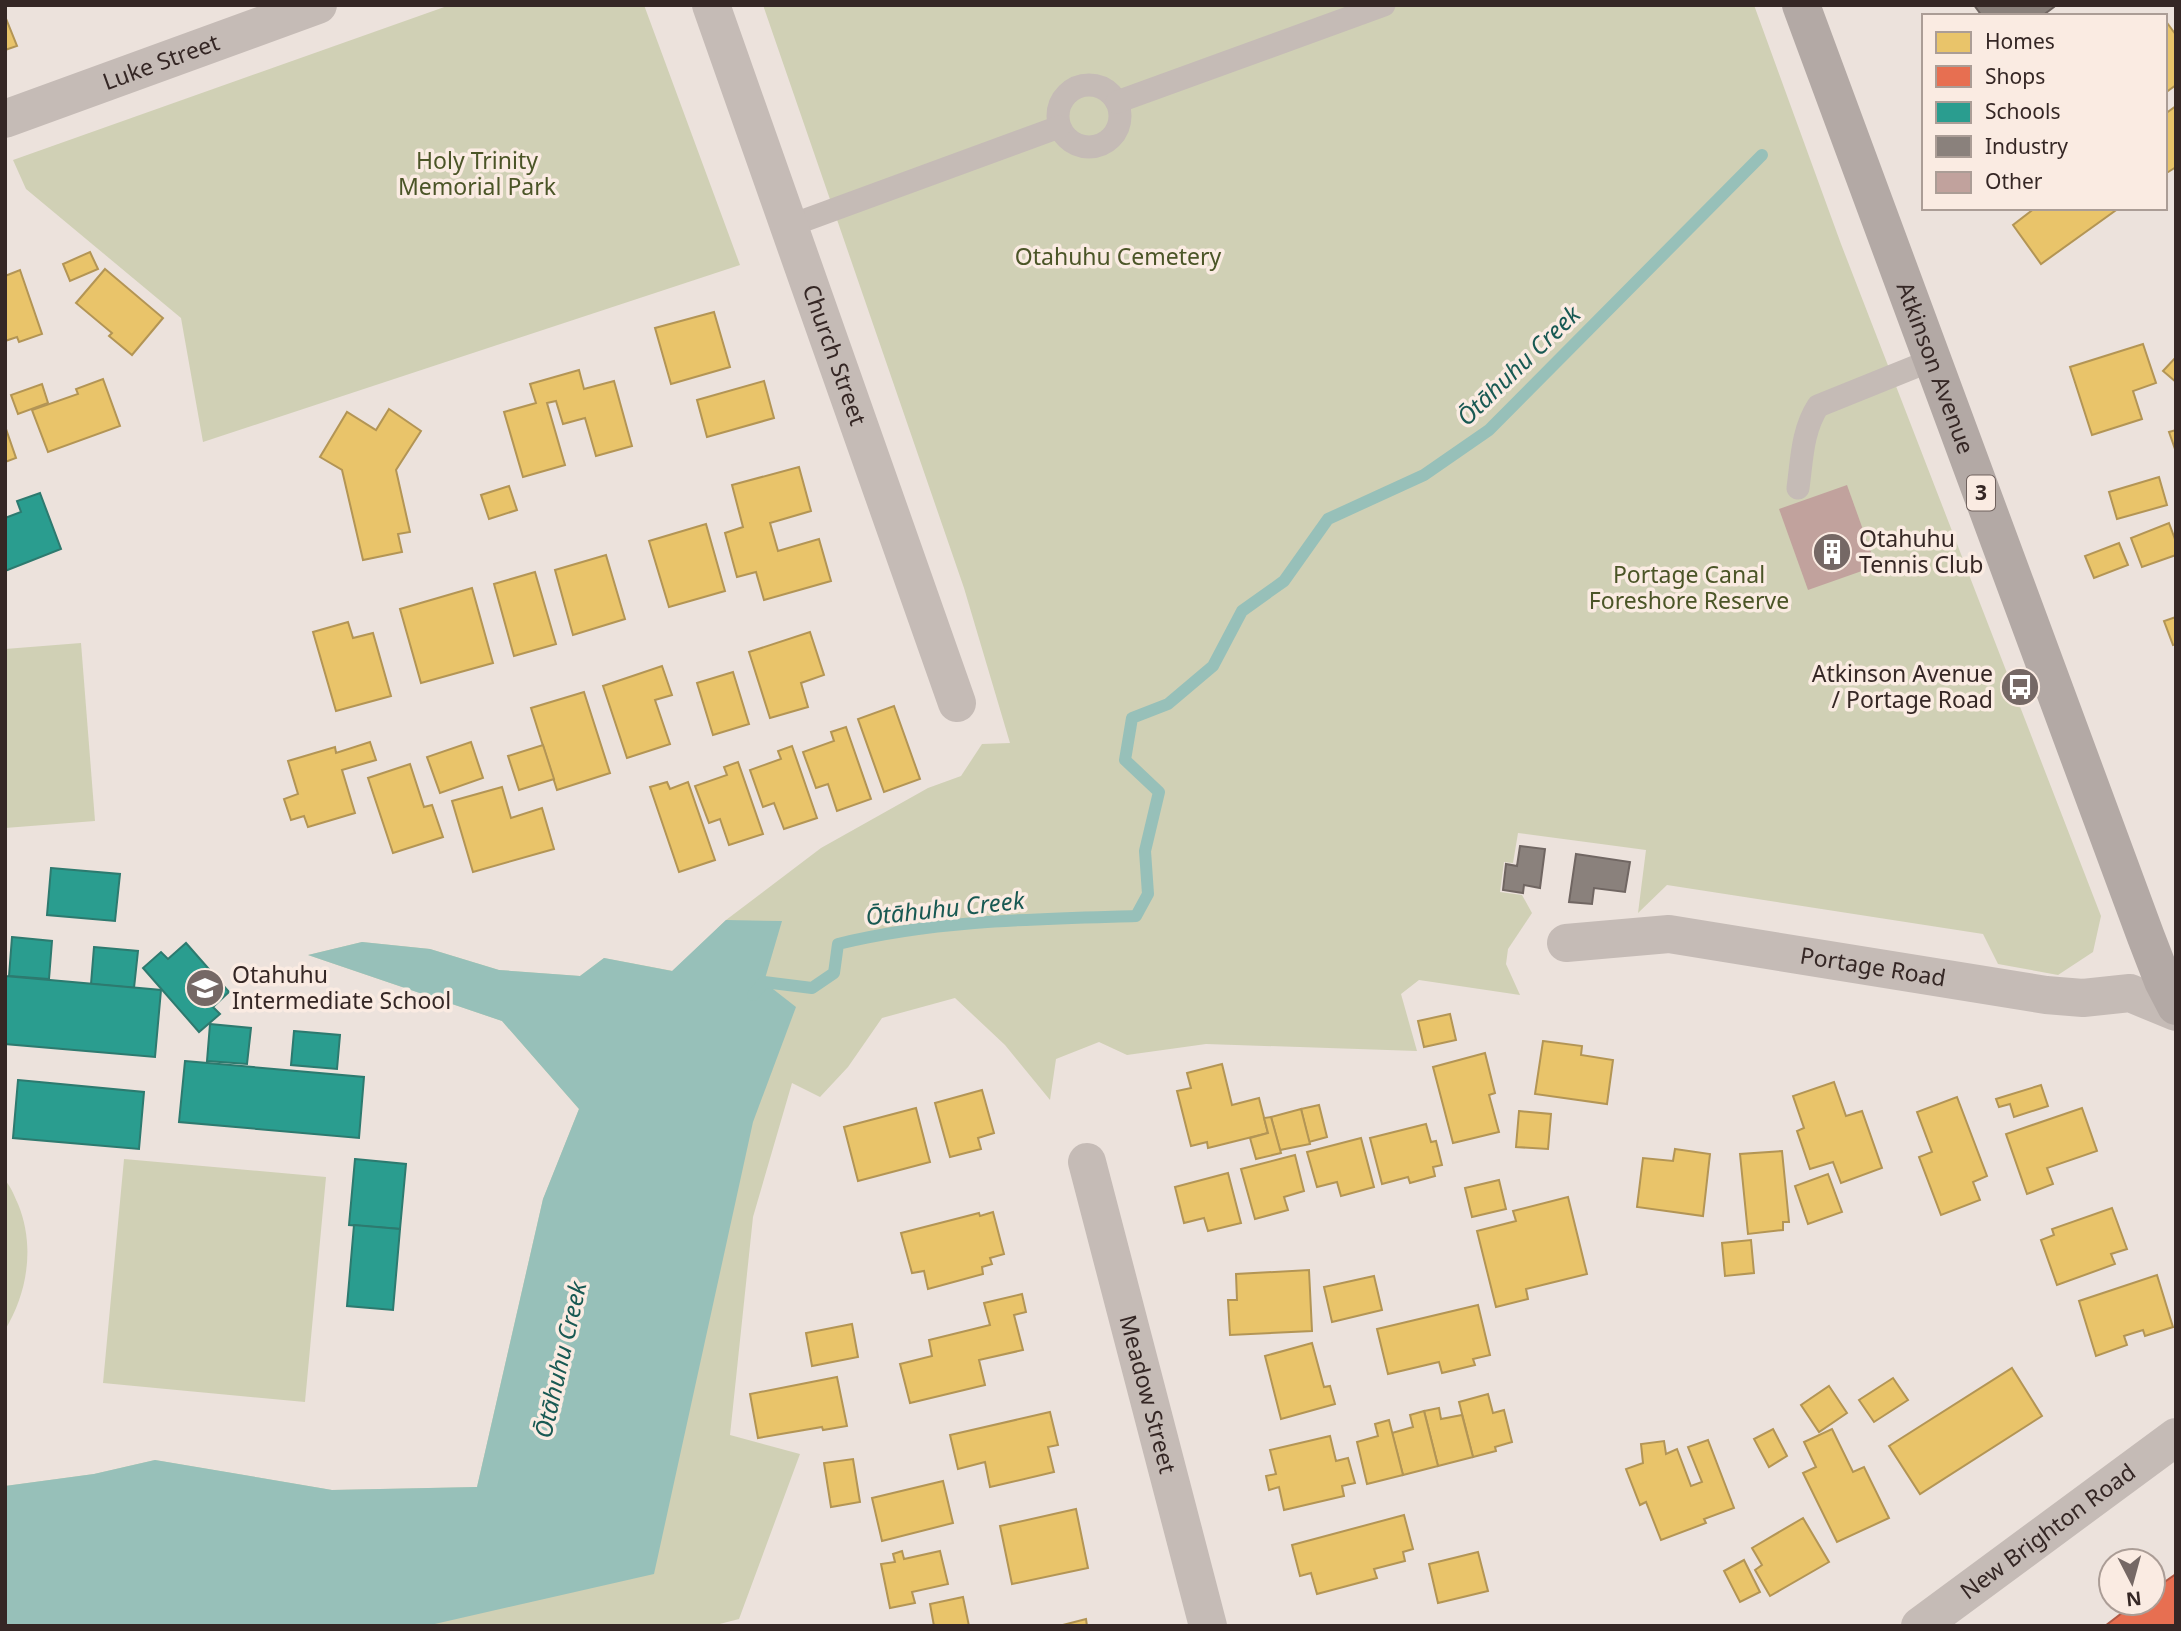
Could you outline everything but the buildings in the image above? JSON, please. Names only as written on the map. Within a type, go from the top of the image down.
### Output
[{"type":"main road","name":"Atkinson Avenue","points":[[1801,5],[2162,981],[2176,1006]]},
{"type":"street","name":"Luke Street","points":[[5,119],[318,5]]},
{"type":"street","name":"Church Street","points":[[711,5],[957,703]]},
{"type":"street","name":"Portage Road","points":[[1566,943],[1669,934],[2046,995],[2083,998],[2130,993],[2176,1012]]},
{"type":"street","name":"Meadow Street","points":[[1087,1162],[1208,1626]]},
{"type":"street","name":"New Brighton Road","points":[[1920,1626],[2176,1437]]},
{"type":"lane","points":[[1117,102],[1384,5]]},
{"type":"lane","points":[[1081,85],[1102,87],[1111,93],[1117,102],[1120,111],[1116,131],[1101,145],[1081,147],[1064,136],[1059,127],[1059,107],[1063,97],[1071,89],[1081,85]]},
{"type":"lane","points":[[789,226],[1059,127]]},
{"type":"lane","points":[[1798,488],[1803,442],[1810,419],[1818,406],[1932,360]]},
{"type":"green space","name":"Holy Trinity Memorial Park","points":[[450,5],[644,5],[740,265],[203,442],[181,318],[26,189],[13,160]]},
{"type":"green space","points":[[763,5],[1754,5],[1841,244],[2101,916],[2093,952],[2058,975],[1998,964],[1983,934],[1667,885],[1638,913],[1646,850],[1518,833],[1513,863],[1504,862],[1500,892],[1522,895],[1532,913],[1508,949],[1506,964],[1520,995],[1419,980],[1401,994],[1417,1051],[1206,1044],[1127,1055],[1099,1042],[1056,1059],[1050,1100],[1005,1045],[955,998],[882,1018],[848,1067],[820,1097],[792,1083],[753,1217],[730,1435],[800,1454],[739,1619],[712,1626],[5,1626],[5,1486],[94,1474],[155,1460],[332,1490],[477,1487],[543,1199],[579,1109],[502,1021],[308,955],[362,942],[430,949],[499,970],[580,976],[604,958],[673,971],[726,920],[821,848],[928,788],[961,776],[982,744],[1010,743],[964,588]]},
{"type":"green space","points":[[81,643],[95,821],[5,828],[5,649]]},
{"type":"green space","points":[[124,1159],[326,1177],[305,1402],[103,1383]]},
{"type":"green space","points":[[5,1180],[14,1194],[23,1220],[27,1268],[19,1300],[5,1330],[7,1263]]},
{"type":"water","points":[[726,920],[782,921],[764,982],[796,1007],[753,1122],[654,1574],[426,1626],[5,1626],[5,1486],[94,1474],[155,1460],[332,1490],[477,1487],[543,1199],[579,1109],[502,1021],[308,955],[362,942],[430,949],[499,970],[580,976],[604,958],[672,971]]},
{"type":"waterway","name":"Ōtāhuhu Creek","points":[[753,995],[764,982],[812,988],[834,973],[838,944],[875,936],[986,922],[1136,916],[1148,894],[1145,851],[1159,792],[1125,760],[1132,718],[1168,704],[1213,666],[1242,611],[1284,581],[1328,519],[1424,475],[1489,430],[1762,155]]},
{"type":"place","name":"Otahuhu Tennis Club","points":[[1832,552]]},
{"type":"place","name":"Atkinson Avenue / Portage Road","points":[[2020,687]]},
{"type":"place","name":"Otahuhu Intermediate School","points":[[205,988]]},
{"type":"park label","name":"Otahuhu Cemetery","points":[[1118,257]]},
{"type":"park label","name":"Portage Canal Foreshore Reserve","points":[[1689,588]]}]
